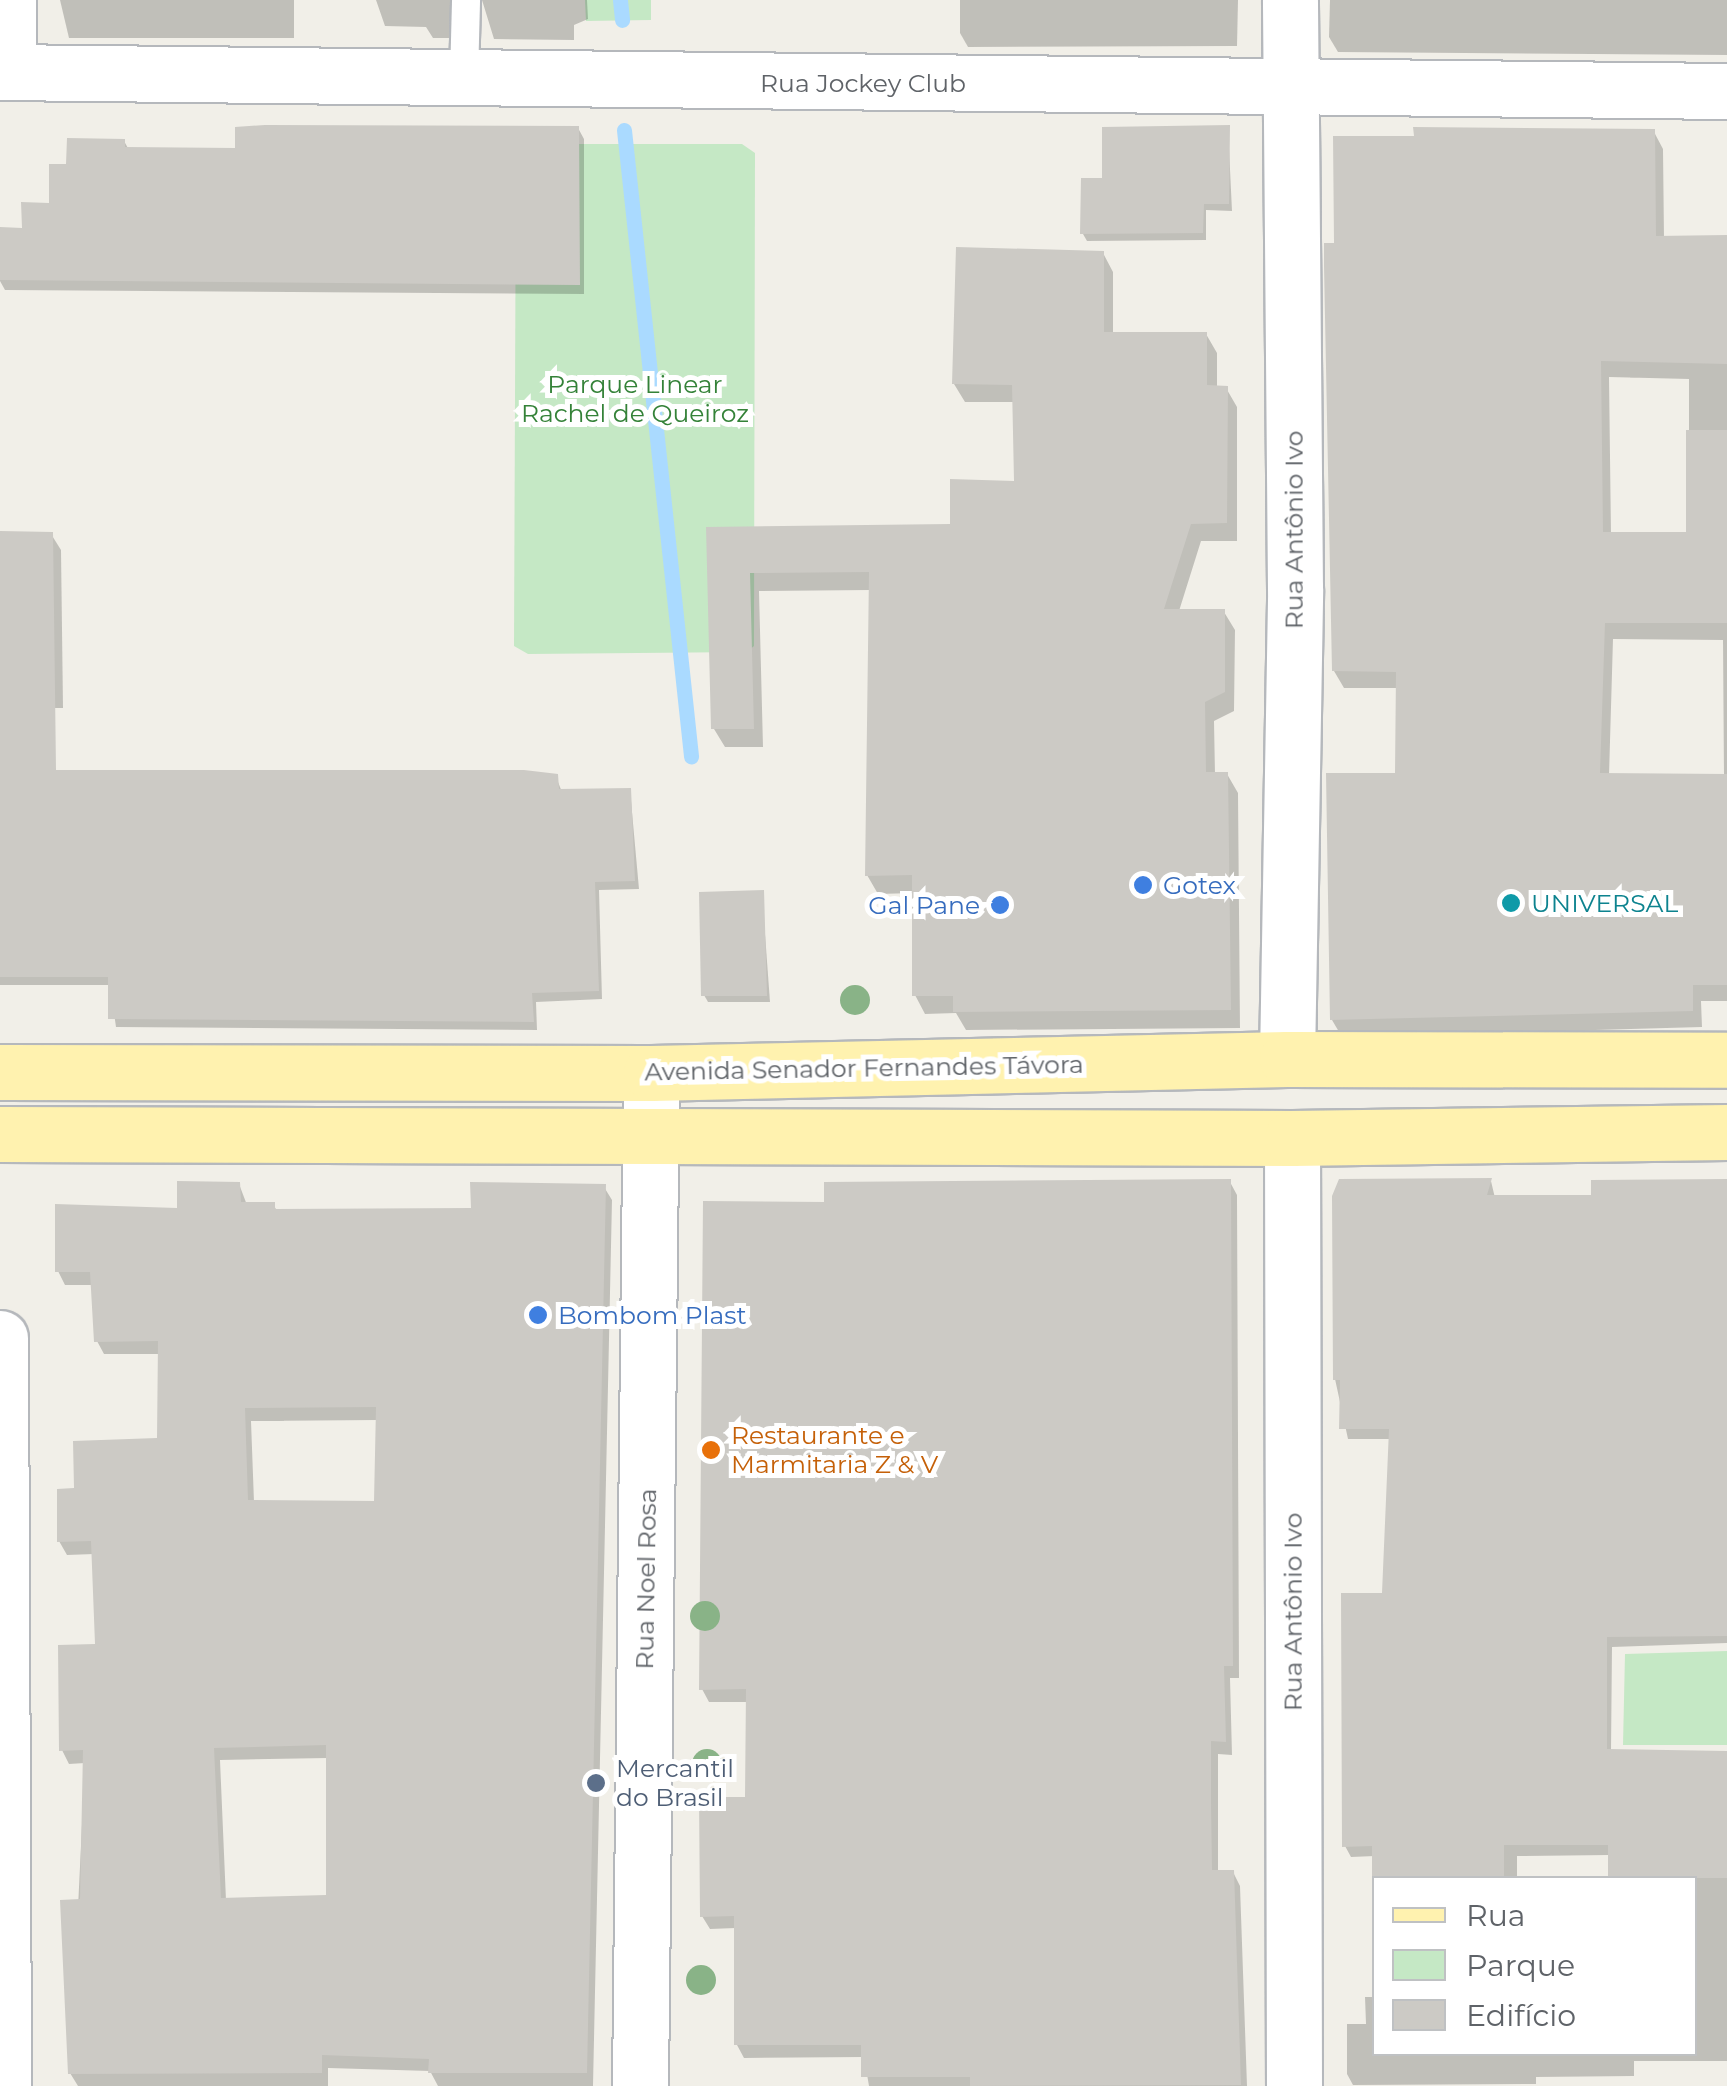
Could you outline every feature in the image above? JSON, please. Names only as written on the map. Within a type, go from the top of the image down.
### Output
[{"type":"main road","name":"Avenida Senador Fernandes Távora","points":[[0,1072],[652,1073],[1287,1059],[1727,1060]]},
{"type":"main road","points":[[0,1134],[1292,1138],[1727,1132]]},
{"type":"street","points":[[4,72],[8,0]]},
{"type":"street","name":"Rua Antônio Ivo","points":[[1287,1059],[1295,589],[1290,0]]},
{"type":"street","name":"Rua Jockey Club","points":[[4,72],[1727,91]]},
{"type":"street","name":"Rua Noel Rosa","points":[[640,2086],[652,1073]]},
{"type":"street","name":"Rua Antônio Ivo","points":[[1292,1138],[1294,2086]]},
{"type":"street","points":[[0,1338],[3,2086]]},
{"type":"lane","points":[[464,78],[466,0]]},
{"type":"green space","points":[[585,0],[651,0],[651,20],[586,21]]},
{"type":"green space","name":"Parque Linear Rachel de Queiroz","points":[[530,144],[742,144],[755,153],[754,646],[747,652],[528,654],[514,646],[516,152]]},
{"type":"green space","points":[[1727,1651],[1727,1745],[1623,1745],[1625,1654]]},
{"type":"building","points":[[1230,125],[1229,204],[1204,204],[1203,233],[1080,234],[1081,178],[1102,178],[1102,127]]},
{"type":"building","points":[[579,126],[580,285],[0,280],[0,227],[22,228],[21,202],[49,203],[49,164],[66,164],[67,138],[125,139],[125,147],[235,148],[235,127]]},
{"type":"building","points":[[1413,127],[1655,129],[1656,236],[1727,235],[1727,364],[1601,361],[1603,532],[1686,532],[1686,430],[1727,430],[1727,623],[1605,623],[1600,773],[1727,774],[1727,985],[1693,985],[1693,1011],[1330,1020],[1326,773],[1395,773],[1396,672],[1332,671],[1324,243],[1334,243],[1333,136],[1414,136]]},
{"type":"building","points":[[956,247],[1104,251],[1104,332],[1207,332],[1207,385],[1228,386],[1227,523],[1191,524],[1164,609],[1225,609],[1225,692],[1205,702],[1206,772],[1228,772],[1231,1010],[953,1012],[953,996],[912,996],[912,875],[865,876],[869,572],[750,573],[754,729],[711,729],[706,527],[950,524],[950,479],[1014,481],[1012,385],[952,384]]},
{"type":"building","points":[[0,531],[53,532],[56,770],[524,770],[558,774],[559,789],[631,788],[635,881],[595,882],[599,991],[532,993],[534,1022],[108,1019],[108,977],[0,977]]},
{"type":"building","points":[[764,890],[767,996],[701,996],[699,892]]},
{"type":"building","points":[[1492,1178],[1487,1195],[1591,1195],[1591,1180],[1727,1179],[1727,1636],[1607,1637],[1607,1749],[1727,1751],[1727,1878],[1608,1876],[1608,1845],[1504,1845],[1504,1876],[1372,1876],[1372,1846],[1342,1847],[1341,1593],[1382,1593],[1389,1429],[1339,1429],[1340,1380],[1333,1380],[1332,1196],[1339,1179]]},
{"type":"building","points":[[1231,1179],[1233,1666],[1224,1666],[1226,1742],[1211,1741],[1211,1802],[1212,1870],[1234,1870],[1241,2085],[970,2086],[970,2077],[861,2077],[861,2045],[734,2045],[734,1916],[700,1917],[699,1797],[745,1797],[746,1689],[699,1690],[703,1201],[824,1202],[824,1182]]},
{"type":"building","points":[[177,1181],[240,1182],[241,1202],[275,1202],[275,1209],[471,1208],[470,1182],[606,1184],[587,2073],[428,2073],[429,2059],[322,2055],[322,2073],[68,2074],[60,1900],[80,1899],[83,1750],[59,1751],[58,1645],[95,1644],[91,1541],[57,1542],[57,1489],[74,1488],[73,1441],[157,1438],[158,1341],[94,1342],[90,1272],[55,1272],[55,1204],[177,1208]],"holes":[[[376,1407],[374,1501],[248,1500],[245,1408]],[[326,1745],[326,1895],[221,1898],[214,1748]]]},
{"type":"waterway","points":[[620,0],[622,20]]},
{"type":"waterway","points":[[624,130],[691,756]]},
{"type":"place","name":"Gotex","points":[[1143,885]]},
{"type":"place","name":"UNIVERSAL","points":[[1511,903]]},
{"type":"place","name":"Gal Pane","points":[[1000,905]]},
{"type":"place","name":"Bombom Plast","points":[[538,1315]]},
{"type":"place","name":"Restaurante e Marmitaria Z & V","points":[[711,1450]]},
{"type":"place","name":"Mercantil do Brasil","points":[[596,1783]]}]
